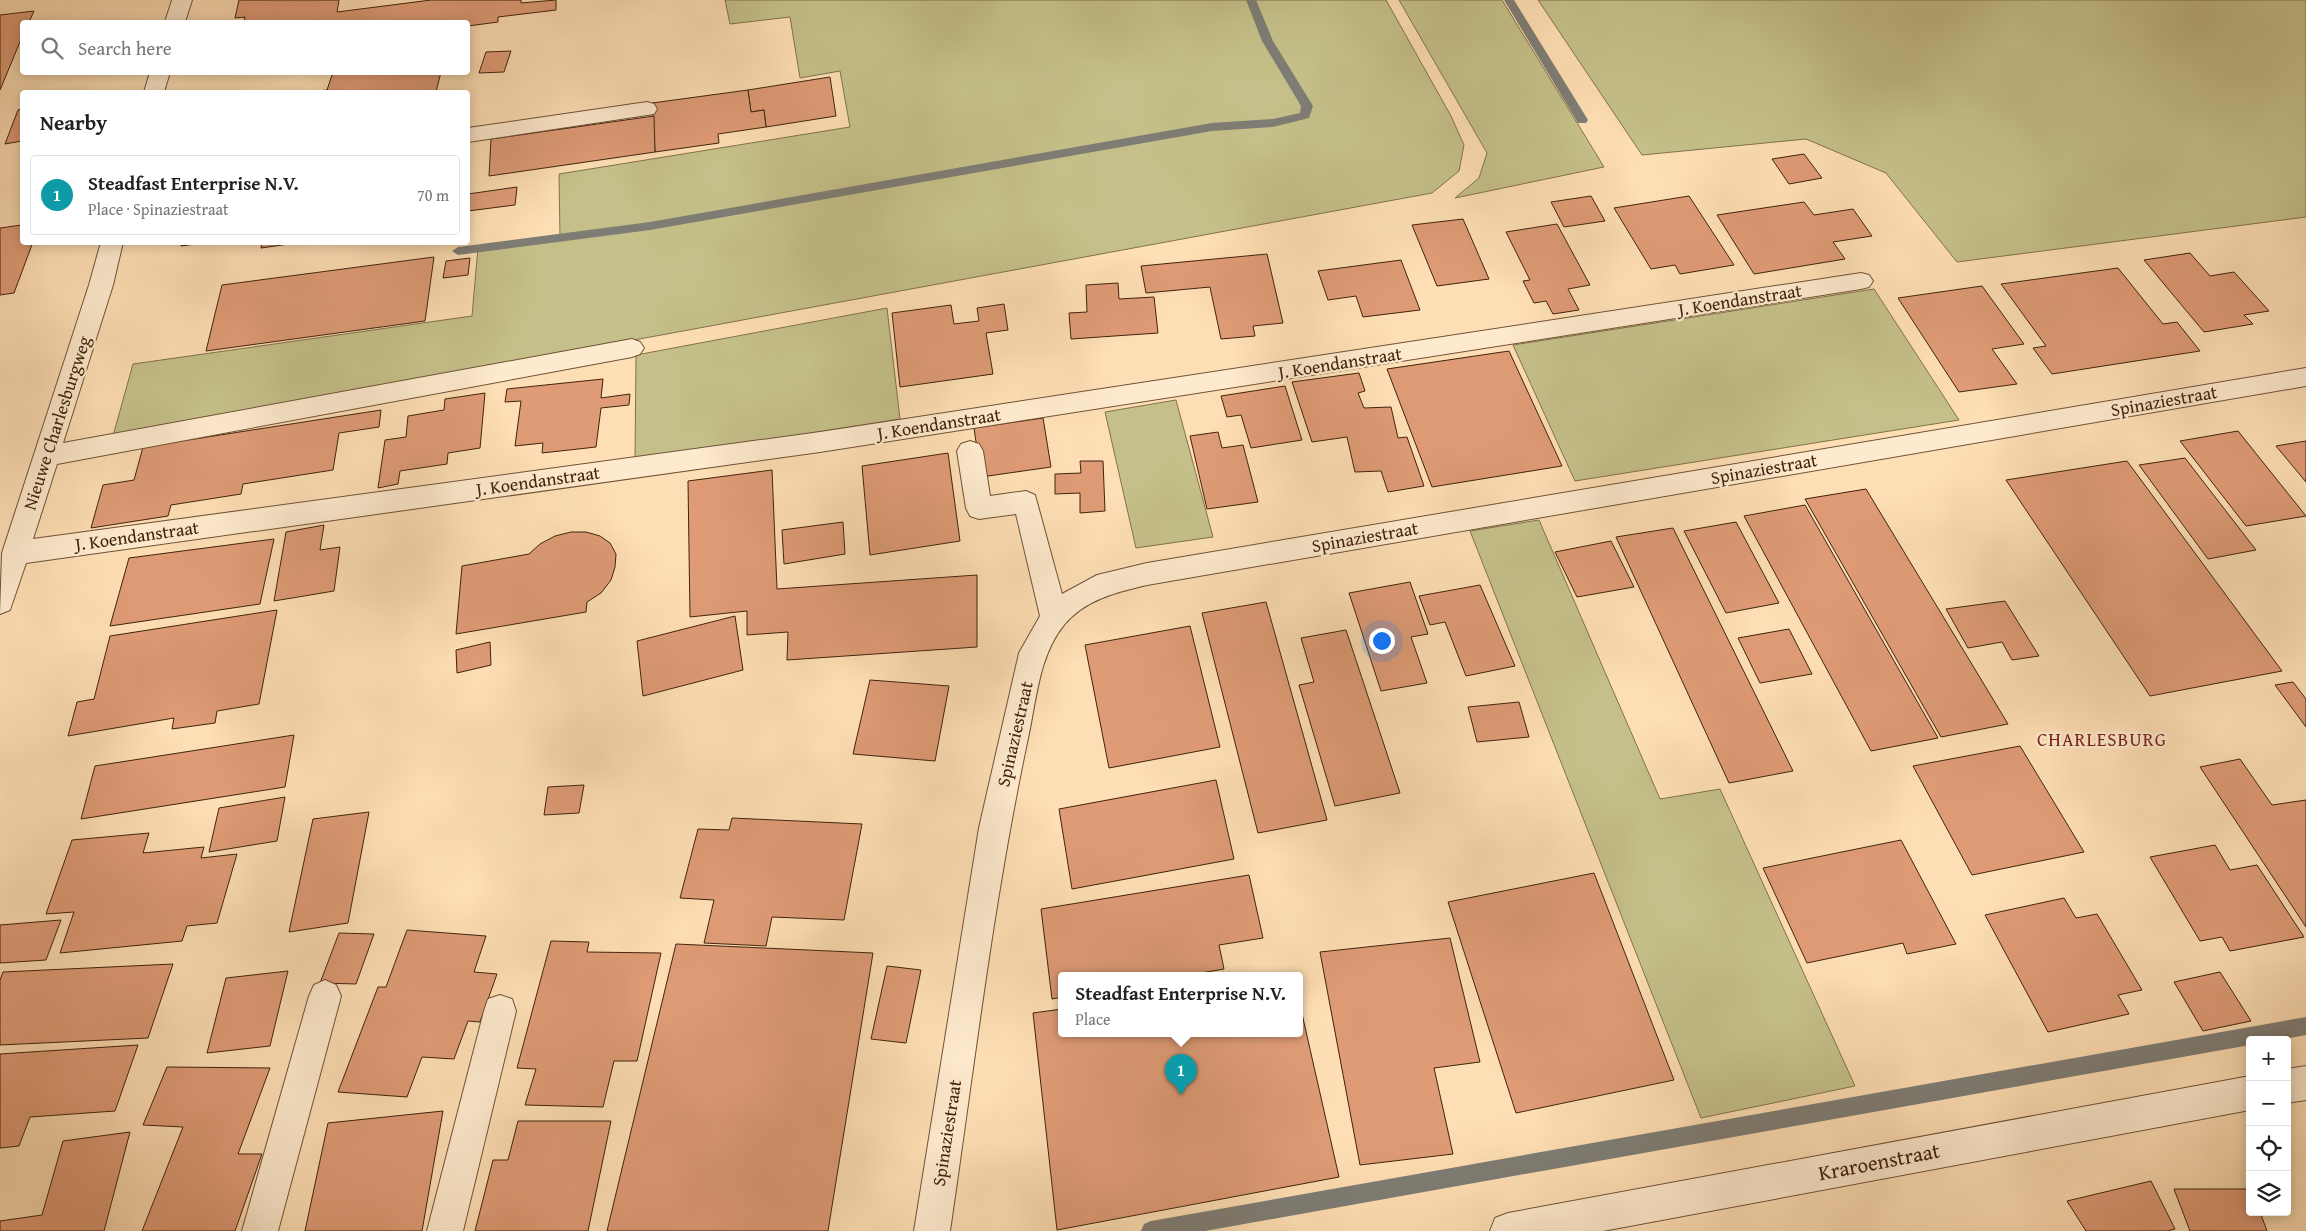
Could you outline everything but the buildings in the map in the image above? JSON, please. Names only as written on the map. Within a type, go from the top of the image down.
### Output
[{"type":"street","points":[[176,20],[182,0]]},
{"type":"street","points":[[155,90],[159,75]]},
{"type":"street","points":[[470,135],[647,109]]},
{"type":"street","name":"Nieuwe Charlesburgweg","points":[[0,602],[101,285],[111,245]]},
{"type":"street","name":"J. Koendanstraat","points":[[15,553],[820,442],[1862,282]]},
{"type":"street","points":[[47,456],[632,348]]},
{"type":"street","name":"Spinaziestraat","points":[[932,1231],[994,828],[1033,653],[1054,617],[1075,599],[1107,584],[1146,574],[2306,377]]},
{"type":"street","points":[[970,451],[979,508],[1026,502],[1054,617]]},
{"type":"street","points":[[260,1231],[325,996]]},
{"type":"street","points":[[445,1231],[500,1011]]},
{"type":"street","points":[[2291,1085],[2306,1083]]},
{"type":"street","name":"Kraroenstraat","points":[[1508,1231],[2246,1094]]},
{"type":"shaded area","points":[[725,0],[1386,0],[1451,116],[1464,145],[1459,171],[1432,193],[113,436],[133,364],[472,316],[478,248],[560,237],[559,174],[850,127],[840,71],[800,78],[790,17],[730,24]]},
{"type":"shaded area","points":[[1399,0],[1502,0],[1604,167],[1455,198],[1479,178],[1487,153]]},
{"type":"shaded area","points":[[1538,0],[2306,0],[2306,217],[1957,262],[1886,173],[1806,139],[1642,155]]},
{"type":"shaded area","points":[[1874,289],[1959,420],[1575,481],[1513,345]]},
{"type":"shaded area","points":[[887,308],[900,419],[635,461],[636,355]]},
{"type":"shaded area","points":[[1176,400],[1213,537],[1136,548],[1105,412]]},
{"type":"shaded area","points":[[1539,520],[1660,799],[1720,789],[1855,1086],[1701,1118],[1470,531]]},
{"type":"waterway","points":[[458,251],[650,226],[1212,127],[1273,123],[1305,115],[1307,106],[1261,28],[1251,0]]},
{"type":"waterway","points":[[1509,0],[1582,120]]},
{"type":"waterway","points":[[1151,1231],[2306,1026]]},
{"type":"place","name":"Steadfast Enterprise N.V.","points":[[1181,1095]]},
{"type":"district","name":"CHARLESBURG","points":[[2102,739]]}]
